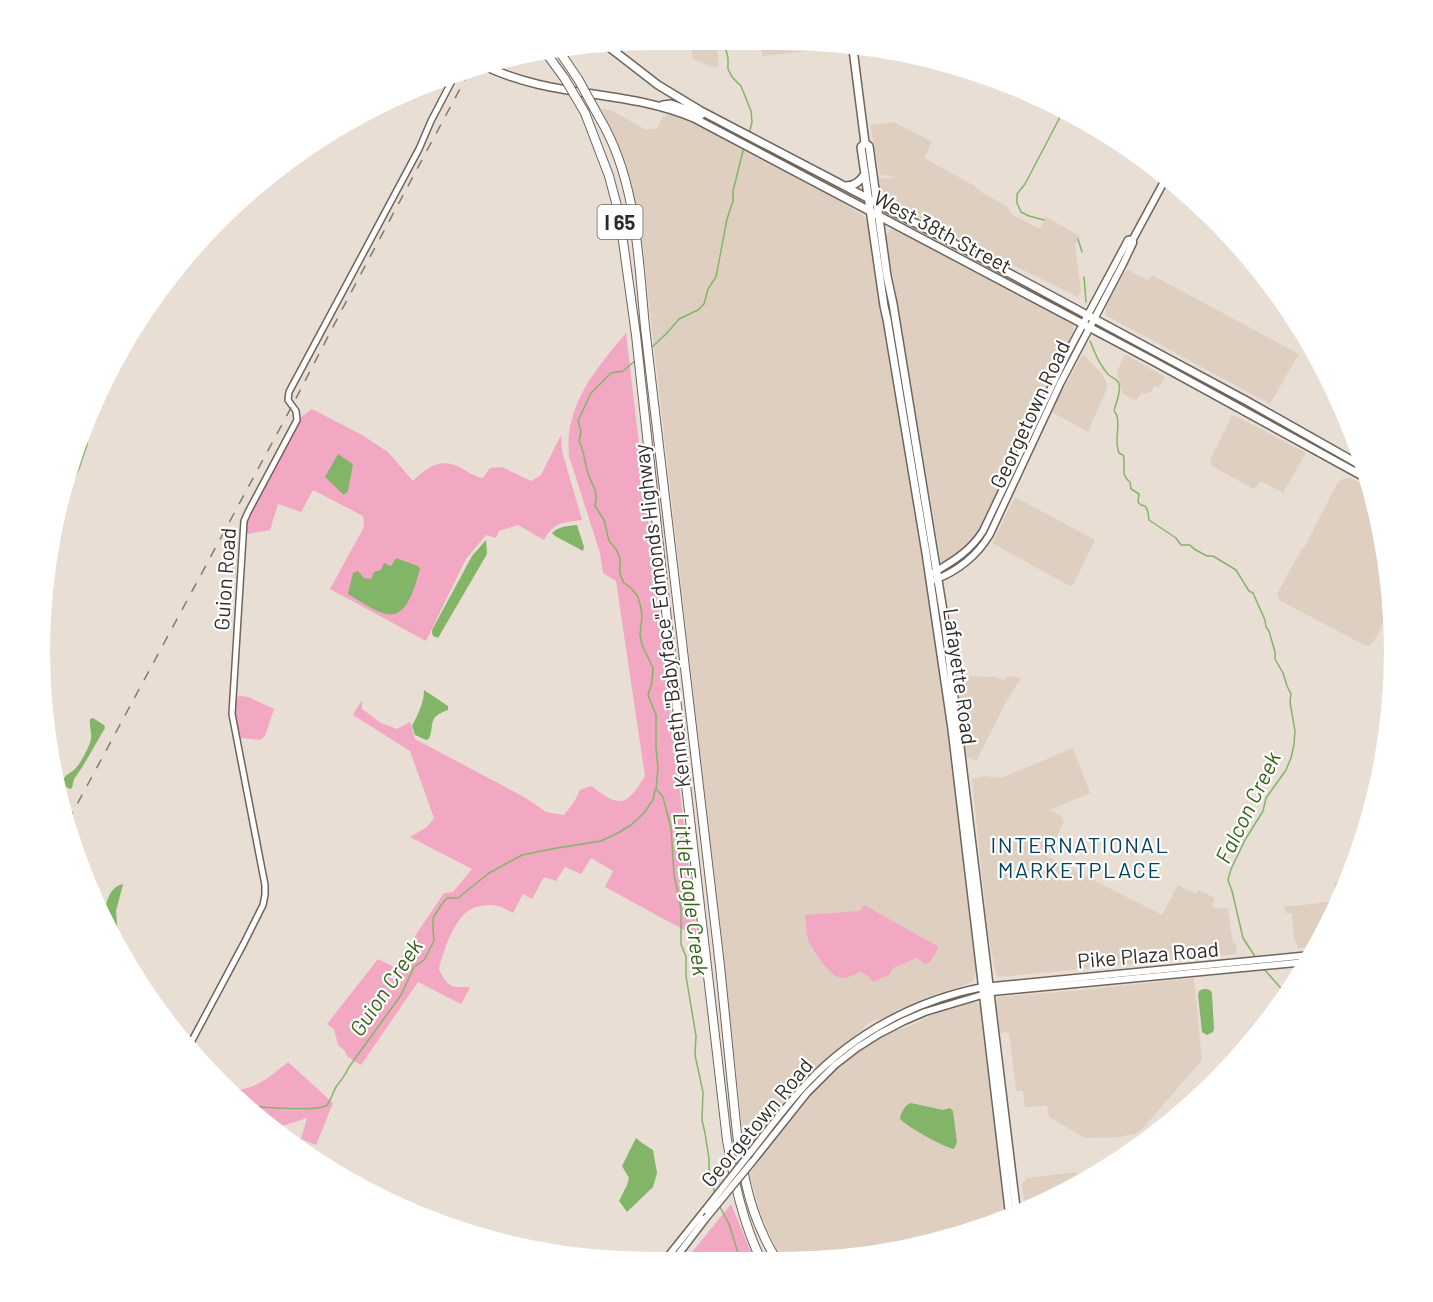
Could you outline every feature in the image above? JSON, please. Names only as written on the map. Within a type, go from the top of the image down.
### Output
[{"type":"highway","name":"Kenneth \"Babyface\" Edmonds Highway","points":[[562,57],[578,79],[607,131],[630,199],[636,234],[720,966],[737,1134],[750,1200],[762,1233],[772,1252]]},
{"type":"highway","name":"Kenneth \"Babyface\" Edmonds Highway","points":[[550,58],[585,113],[609,176],[617,206],[636,335],[727,1140],[734,1180],[750,1237],[757,1252]]},
{"type":"main road","name":"West 38th Street","points":[[614,51],[660,86],[709,116],[846,186],[1277,417],[1353,461]]},
{"type":"main road","name":"Lafayette Road","points":[[854,54],[865,143],[869,146],[887,276],[894,304],[937,570],[933,578]]},
{"type":"main road","name":"West 38th Street","points":[[494,70],[536,85],[627,99],[661,106],[686,115],[732,137],[1233,404],[1356,473]]},
{"type":"main road","points":[[661,106],[671,104],[709,116]]},
{"type":"main road","name":"Lafayette Road","points":[[865,143],[861,147],[884,306],[933,578],[965,784],[1009,1208]]},
{"type":"main road","points":[[846,186],[855,184],[865,174]]},
{"type":"main road","name":"Georgetown Road","points":[[937,570],[964,553],[983,531],[1049,390],[1123,264],[1133,239],[1162,185]]},
{"type":"main road","points":[[881,237],[887,229],[896,225]]},
{"type":"main road","points":[[952,255],[960,255],[985,267],[992,265]]},
{"type":"main road","points":[[989,274],[995,272],[1019,279]]},
{"type":"main road","name":"Georgetown Road","points":[[933,578],[957,568],[988,539],[1086,326]]},
{"type":"main road","points":[[1159,365],[1170,366],[1188,374],[1193,372]]},
{"type":"main road","points":[[1233,404],[1240,402],[1258,412],[1277,417]]},
{"type":"main road","name":"Pike Plaza Road","points":[[1108,978],[1300,956]]},
{"type":"main road","name":"Pike Plaza Road","points":[[986,990],[1071,981],[1295,964]]},
{"type":"main road","name":"Lafayette Road","points":[[986,990],[1016,1205]]},
{"type":"main road","name":"Georgetown Road","points":[[671,1252],[808,1082],[848,1046],[904,1013],[947,996],[986,990]]},
{"type":"main road","name":"Georgetown Road","points":[[680,1252],[807,1093],[831,1069],[857,1048],[886,1030],[919,1014],[986,990]]},
{"type":"street","name":"Guion Road","points":[[192,1040],[244,943],[264,902],[265,895],[232,709],[244,521],[297,420],[298,415],[288,400],[289,392],[419,150],[451,84]]},
{"type":"shaded area","points":[[692,50],[717,50],[719,66],[714,68],[693,59]]},
{"type":"shaded area","points":[[761,50],[812,51],[762,56]]},
{"type":"shaded area","points":[[601,108],[613,111],[644,129],[656,129],[663,117],[671,113],[688,119],[825,192],[864,216],[868,225],[930,600],[958,801],[973,927],[976,971],[974,980],[899,1009],[865,1026],[812,1072],[745,1150],[643,249],[627,169]]},
{"type":"shaded area","points":[[894,122],[932,142],[924,158],[1008,207],[1011,214],[1040,229],[1046,217],[1080,236],[1075,245],[1081,291],[1078,297],[882,199],[879,179],[896,177],[880,175],[870,125]]},
{"type":"shaded area","points":[[896,229],[1033,301],[1074,326],[1073,337],[981,527],[967,547],[945,563],[941,562],[886,236],[890,230]]},
{"type":"shaded area","points":[[1128,270],[1149,281],[1152,275],[1299,354],[1270,404],[1107,316],[1105,308],[1124,273]]},
{"type":"shaded area","points":[[626,333],[697,937],[605,887],[613,871],[591,858],[581,874],[565,867],[556,881],[544,877],[532,899],[523,894],[513,913],[494,905],[479,906],[468,911],[458,922],[449,938],[439,969],[443,978],[450,985],[470,988],[461,1004],[418,982],[361,1065],[348,1057],[338,1045],[334,1029],[327,1024],[378,959],[394,967],[444,893],[453,892],[472,869],[410,837],[427,827],[434,818],[410,751],[353,715],[362,700],[362,709],[381,723],[397,729],[410,722],[415,739],[526,798],[546,812],[564,815],[580,790],[591,786],[609,798],[622,801],[633,794],[645,776],[616,581],[603,573],[600,553],[569,456],[569,438],[577,404],[593,374]]},
{"type":"shaded area","points":[[1083,354],[1103,375],[1107,384],[1088,432],[1052,412]]},
{"type":"shaded area","points":[[1125,354],[1165,377],[1159,387],[1154,386],[1151,392],[1141,393],[1136,401],[1122,393],[1117,372]]},
{"type":"shaded area","points":[[312,409],[362,435],[388,452],[413,481],[429,468],[447,463],[483,478],[490,468],[502,467],[531,481],[541,475],[561,435],[562,451],[582,520],[556,526],[544,540],[518,525],[499,531],[496,538],[486,535],[466,559],[426,641],[330,589],[364,527],[363,516],[313,490],[301,512],[278,504],[270,530],[247,534],[245,518],[296,421]]},
{"type":"shaded area","points":[[1234,415],[1306,453],[1283,493],[1261,481],[1254,489],[1212,466],[1210,460]]},
{"type":"shaded area","points":[[87,442],[88,444],[75,478]]},
{"type":"shaded area","points":[[338,454],[353,464],[348,491],[344,495],[325,477]]},
{"type":"shaded area","points":[[1351,478],[1359,483],[1372,534],[1378,572],[1383,624],[1374,641],[1366,646],[1279,600],[1277,594],[1338,482]]},
{"type":"shaded area","points":[[1015,497],[1095,540],[1073,585],[1068,585],[992,543]]},
{"type":"shaded area","points":[[577,525],[584,547],[583,551],[552,533],[567,526]]},
{"type":"shaded area","points":[[486,540],[487,554],[438,638],[433,636],[432,630],[472,556]]},
{"type":"shaded area","points":[[396,558],[418,566],[420,569],[413,592],[400,611],[394,614],[382,613],[348,594],[353,573],[358,571],[364,578],[371,579],[374,572],[381,570],[384,563],[391,566]]},
{"type":"shaded area","points":[[961,676],[992,676],[1004,680],[1007,676],[1021,678],[976,761],[965,755],[957,682]]},
{"type":"shaded area","points":[[424,690],[448,706],[448,710],[434,718],[431,734],[426,740],[415,735],[412,726],[422,704]]},
{"type":"shaded area","points":[[236,697],[248,697],[274,709],[265,736],[260,740],[241,738],[236,723],[235,707]]},
{"type":"shaded area","points":[[93,718],[105,728],[70,789],[65,786],[63,778],[75,769],[87,750],[91,736],[90,719]]},
{"type":"shaded area","points":[[1073,748],[1090,793],[1050,810],[1061,816],[1064,822],[1047,856],[1162,915],[1178,885],[1196,894],[1198,890],[1215,898],[1212,905],[1215,908],[1228,908],[1233,943],[1236,943],[1237,954],[998,977],[996,975],[988,935],[972,779],[984,776],[1001,778]]},
{"type":"shaded area","points":[[123,884],[116,911],[117,927],[106,905],[111,893]]},
{"type":"shaded area","points":[[1328,902],[1305,948],[1298,948],[1294,938],[1292,913],[1286,913],[1285,907]]},
{"type":"shaded area","points":[[864,905],[939,947],[930,962],[925,964],[917,958],[893,968],[889,975],[873,982],[867,975],[860,972],[842,978],[832,973],[810,944],[805,915],[860,911]]},
{"type":"shaded area","points":[[1194,978],[1202,1060],[1136,1134],[1085,1138],[1049,1117],[1047,1106],[1025,1107],[1023,1091],[1016,1091],[1009,1032],[1000,1033],[997,997]]},
{"type":"shaded area","points":[[1203,989],[1211,991],[1212,994],[1214,1029],[1207,1035],[1202,1032],[1198,995]]},
{"type":"shaded area","points":[[975,1002],[981,1006],[987,1039],[994,1098],[992,1107],[1006,1209],[938,1232],[899,1241],[821,1251],[777,1252],[760,1212],[749,1174],[809,1095],[828,1076],[873,1042],[896,1030]]},
{"type":"shaded area","points":[[288,1062],[333,1103],[316,1145],[301,1139],[307,1118],[282,1126],[240,1090],[267,1078]]},
{"type":"shaded area","points":[[911,1103],[943,1110],[950,1108],[953,1111],[957,1142],[954,1149],[927,1137],[901,1120],[904,1109]]},
{"type":"shaded area","points":[[636,1138],[653,1150],[657,1173],[653,1187],[627,1212],[619,1201],[629,1178],[622,1166]]},
{"type":"shaded area","points":[[1076,1172],[1076,1174],[1080,1174],[1025,1201],[1022,1184],[1027,1178]]},
{"type":"shaded area","points":[[731,1204],[751,1252],[692,1252]]},
{"type":"waterway","name":"Little Eagle Creek","points":[[726,50],[728,69],[741,86],[751,111],[752,122],[749,134]]},
{"type":"waterway","name":"Falcon Creek","points":[[1044,220],[1021,212],[1017,203],[1017,194],[1025,184],[1059,118]]},
{"type":"waterway","name":"Little Eagle Creek","points":[[652,347],[679,319],[698,310],[704,304],[708,289],[716,277],[744,147]]},
{"type":"waterway","name":"Falcon Creek","points":[[1078,239],[1082,252]]},
{"type":"waterway","name":"Falcon Creek","points":[[1084,277],[1086,302]]},
{"type":"waterway","name":"Falcon Creek","points":[[1090,341],[1103,368],[1119,384],[1114,411],[1118,421],[1118,448],[1119,453],[1123,455],[1125,476],[1130,482],[1131,489],[1139,494],[1138,502],[1145,506],[1149,520],[1176,538],[1181,545],[1190,545],[1236,570],[1249,591],[1253,593],[1265,620],[1275,659],[1291,694],[1290,702],[1295,731],[1291,758],[1286,770],[1266,798],[1263,811],[1245,840],[1228,880],[1243,938],[1256,958]]},
{"type":"waterway","name":"Little Eagle Creek","points":[[636,360],[623,371],[611,373],[591,393],[578,421],[581,432],[579,441],[596,492],[595,506],[604,520],[609,541],[620,558],[620,574],[624,583],[638,597],[642,616],[640,635],[642,645],[653,668],[648,695],[656,715],[658,768],[656,789],[663,797],[671,828],[674,874],[681,909],[681,944],[686,957],[686,976],[696,1036],[695,1055],[703,1092],[702,1120],[715,1195]]},
{"type":"waterway","name":"Guion Creek","points":[[258,1107],[301,1109],[327,1105],[349,1067],[401,995],[414,967],[424,960],[434,941],[433,918],[447,898],[458,898],[489,873],[522,855],[601,841],[618,833],[644,813],[653,800],[655,790]]},
{"type":"waterway","name":"Falcon Creek","points":[[1264,969],[1280,987]]},
{"type":"waterway","name":"Little Eagle Creek","points":[[719,1205],[729,1224],[738,1252]]},
{"type":"railway","points":[[72,814],[465,79]]},
{"type":"district","name":"INTERNATIONAL MARKETPLACE","points":[[1080,856]]}]
